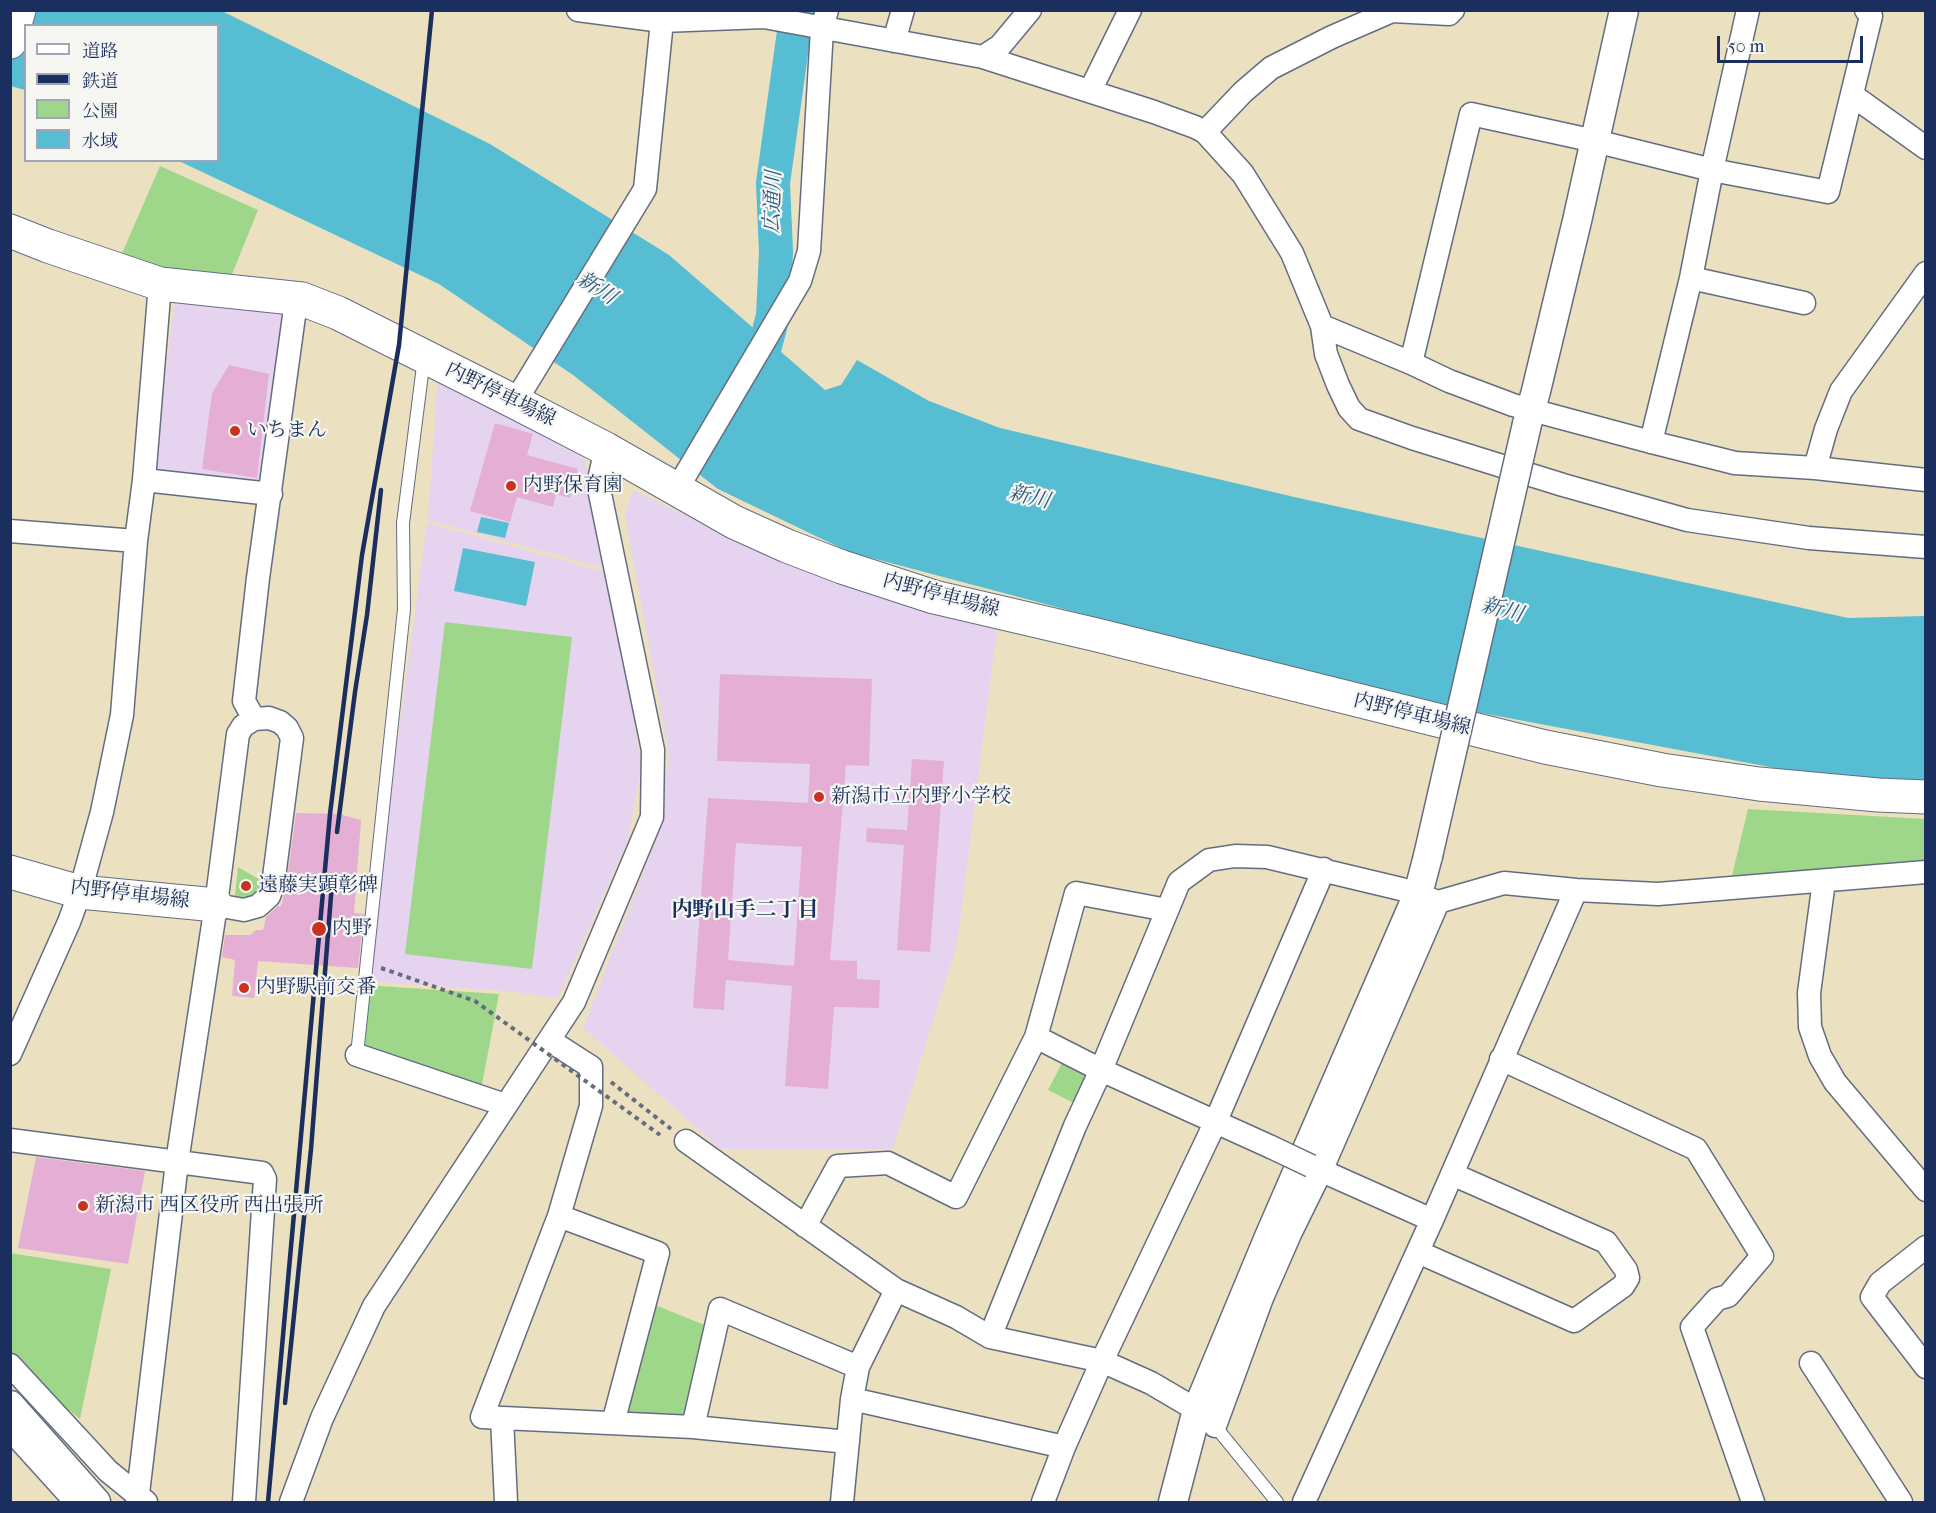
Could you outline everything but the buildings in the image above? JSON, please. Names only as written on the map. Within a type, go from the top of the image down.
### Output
[{"type":"main road","points":[[10,42],[19,10]]},
{"type":"main road","name":"内野停車場線","points":[[10,231],[160,284],[302,299],[338,313],[606,449],[734,522],[787,546],[934,597],[1097,635],[1545,747],[1662,770],[1759,784],[1926,797]]},
{"type":"main road","name":"内野停車場線","points":[[10,872],[80,892],[216,904]]},
{"type":"street","points":[[578,10],[612,12],[662,21],[758,15],[821,22],[894,41],[984,57],[1154,112],[1205,132],[1243,174],[1292,254],[1322,326],[1326,354],[1338,385],[1349,408],[1359,419],[1542,478],[1687,520],[1809,538],[1926,547]]},
{"type":"street","points":[[894,41],[903,10]]},
{"type":"street","points":[[984,57],[1000,46],[1030,10]]},
{"type":"street","points":[[1090,91],[1130,10]]},
{"type":"street","points":[[1205,132],[1243,92],[1271,68],[1332,37],[1392,11],[1449,14],[1453,10]]},
{"type":"street","points":[[1206,1418],[1290,1234],[1428,898],[1428,856],[1624,10]]},
{"type":"street","points":[[1651,442],[1691,278],[1712,170],[1749,10]]},
{"type":"street","points":[[1411,363],[1471,114],[1712,170],[1828,192],[1871,16],[1866,10]]},
{"type":"street","points":[[515,402],[645,189],[662,21]]},
{"type":"street","points":[[677,489],[800,281],[809,251],[821,22]]},
{"type":"street","points":[[1852,95],[1926,148]]},
{"type":"street","points":[[1815,468],[1826,429],[1841,391],[1926,273]]},
{"type":"street","points":[[1691,278],[1804,303]]},
{"type":"street","points":[[10,1054],[69,922],[80,892],[102,812],[122,715],[160,284]]},
{"type":"street","points":[[254,719],[244,701],[258,578],[294,316],[302,299]]},
{"type":"street","points":[[1322,326],[1411,363],[1528,417],[1651,442],[1735,463],[1815,468],[1926,480]]},
{"type":"street","points":[[291,1503],[322,1418],[374,1306],[574,1002],[652,817],[653,750],[598,484],[606,449]]},
{"type":"street","points":[[144,480],[271,494]]},
{"type":"street","points":[[11,533],[136,541]]},
{"type":"street","points":[[140,1501],[177,1162],[216,904],[238,734],[243,726],[254,719],[269,718],[280,722],[287,728],[292,738],[273,885],[269,896],[258,906],[244,909],[216,904]]},
{"type":"street","points":[[990,1337],[1075,1126],[1101,1070],[1179,882],[1209,860],[1235,856],[1267,857],[1324,869],[1428,898],[1503,883],[1576,890],[1658,894],[1926,872]]},
{"type":"street","points":[[1043,1503],[1064,1447],[1102,1361],[1215,1123],[1324,869]]},
{"type":"street","points":[[1824,881],[1809,993],[1810,1027],[1820,1056],[1835,1082],[1926,1190]]},
{"type":"street","points":[[1304,1503],[1418,1252],[1576,890]]},
{"type":"street","points":[[805,1226],[838,1166],[888,1163],[957,1197],[1036,1037],[1076,893],[1167,910]]},
{"type":"street","points":[[1173,1503],[1206,1418],[1269,1237],[1428,898]]},
{"type":"street","points":[[1036,1037],[1215,1123],[1432,1220]]},
{"type":"street","points":[[549,1040],[591,1067],[591,1106],[559,1216],[482,1418],[693,1427],[848,1442]]},
{"type":"street","points":[[357,1055],[505,1105]]},
{"type":"street","points":[[1501,1059],[1696,1149],[1762,1256],[1728,1296],[1717,1299],[1692,1328],[1754,1503]]},
{"type":"street","points":[[10,1140],[262,1173],[265,1179],[244,1503]]},
{"type":"street","points":[[686,1141],[897,1290],[956,1317],[990,1337],[1102,1361],[1151,1383],[1206,1418]]},
{"type":"street","points":[[1418,1252],[1574,1321],[1623,1286],[1628,1278],[1626,1270],[1606,1242],[1452,1174]]},
{"type":"street","points":[[559,1216],[658,1252],[613,1423]]},
{"type":"street","points":[[1926,1247],[1880,1284],[1872,1297],[1926,1367]]},
{"type":"street","points":[[842,1503],[852,1399],[858,1367],[897,1290]]},
{"type":"street","points":[[693,1427],[720,1309],[858,1367]]},
{"type":"street","points":[[1811,1363],[1901,1503]]},
{"type":"street","points":[[10,1365],[108,1471],[140,1501]]},
{"type":"street","points":[[852,1399],[1064,1447]]},
{"type":"street","points":[[10,1405],[96,1503]]},
{"type":"street","points":[[502,1418],[506,1503]]},
{"type":"street","points":[[10,1429],[76,1503]]},
{"type":"lane","points":[[357,1055],[404,609],[403,523],[424,358]]},
{"type":"lane","points":[[1206,1418],[1277,1503]]},
{"type":"path","points":[[381,968],[475,1001],[660,1135]]},
{"type":"path","points":[[591,1067],[666,1125]]},
{"type":"shaded area","points":[[175,297],[288,302],[262,486],[155,469]]},
{"type":"shaded area","name":"内野保育園","points":[[438,377],[582,451],[612,570],[428,520]]},
{"type":"shaded area","name":"新潟市立内野小学校","points":[[633,490],[751,547],[997,628],[957,944],[893,1149],[721,1149],[583,1028],[657,838],[669,756],[625,514]]},
{"type":"shaded area","points":[[427,523],[613,574],[641,768],[628,839],[558,998],[506,991],[365,981]]},
{"type":"green space","points":[[160,166],[258,210],[226,289],[116,267]]},
{"type":"green space","points":[[445,622],[572,637],[532,969],[405,954]]},
{"type":"green space","points":[[1748,809],[1925,819],[1925,869],[1730,884]]},
{"type":"green space","points":[[238,867],[262,881],[255,895],[234,905]]},
{"type":"green space","points":[[365,985],[499,994],[481,1090],[362,1051]]},
{"type":"green space","points":[[1064,1059],[1090,1072],[1074,1103],[1048,1090]]},
{"type":"green space","points":[[10,1253],[111,1269],[80,1419],[11,1364]]},
{"type":"green space","points":[[650,1303],[707,1326],[686,1420],[622,1417]]},
{"type":"water","name":"新川","points":[[10,11],[222,11],[490,144],[669,255],[825,390],[841,385],[857,360],[929,401],[1000,428],[1303,499],[1848,618],[1925,616],[1925,796],[1396,697],[849,552],[718,489],[573,375],[439,284],[181,162],[219,162],[219,24],[24,24],[24,90],[11,86]]},
{"type":"water","points":[[481,517],[509,523],[505,538],[477,532]]},
{"type":"water","points":[[463,548],[535,562],[526,606],[454,591]]},
{"type":"waterway","name":"広通川","points":[[764,350],[773,316],[776,252],[773,183],[797,10]]},
{"type":"railway","points":[[268,1502],[330,814],[362,555],[399,345],[432,10]]},
{"type":"railway","points":[[337,832],[367,615],[381,490]]},
{"type":"railway","points":[[285,1403],[311,1149],[332,883]]},
{"type":"place","name":"いちまん","points":[[235,431]]},
{"type":"place","name":"内野保育園","points":[[511,486]]},
{"type":"place","name":"新潟市立内野小学校","points":[[819,797]]},
{"type":"place","name":"遠藤実顕彰碑","points":[[246,886]]},
{"type":"place","name":"内野","points":[[319,929]]},
{"type":"place","name":"内野駅前交番","points":[[244,988]]},
{"type":"place","name":"新潟市 西区役所 西出張所","points":[[83,1206]]},
{"type":"district","name":"内野山手二丁目","points":[[745,911]]}]
